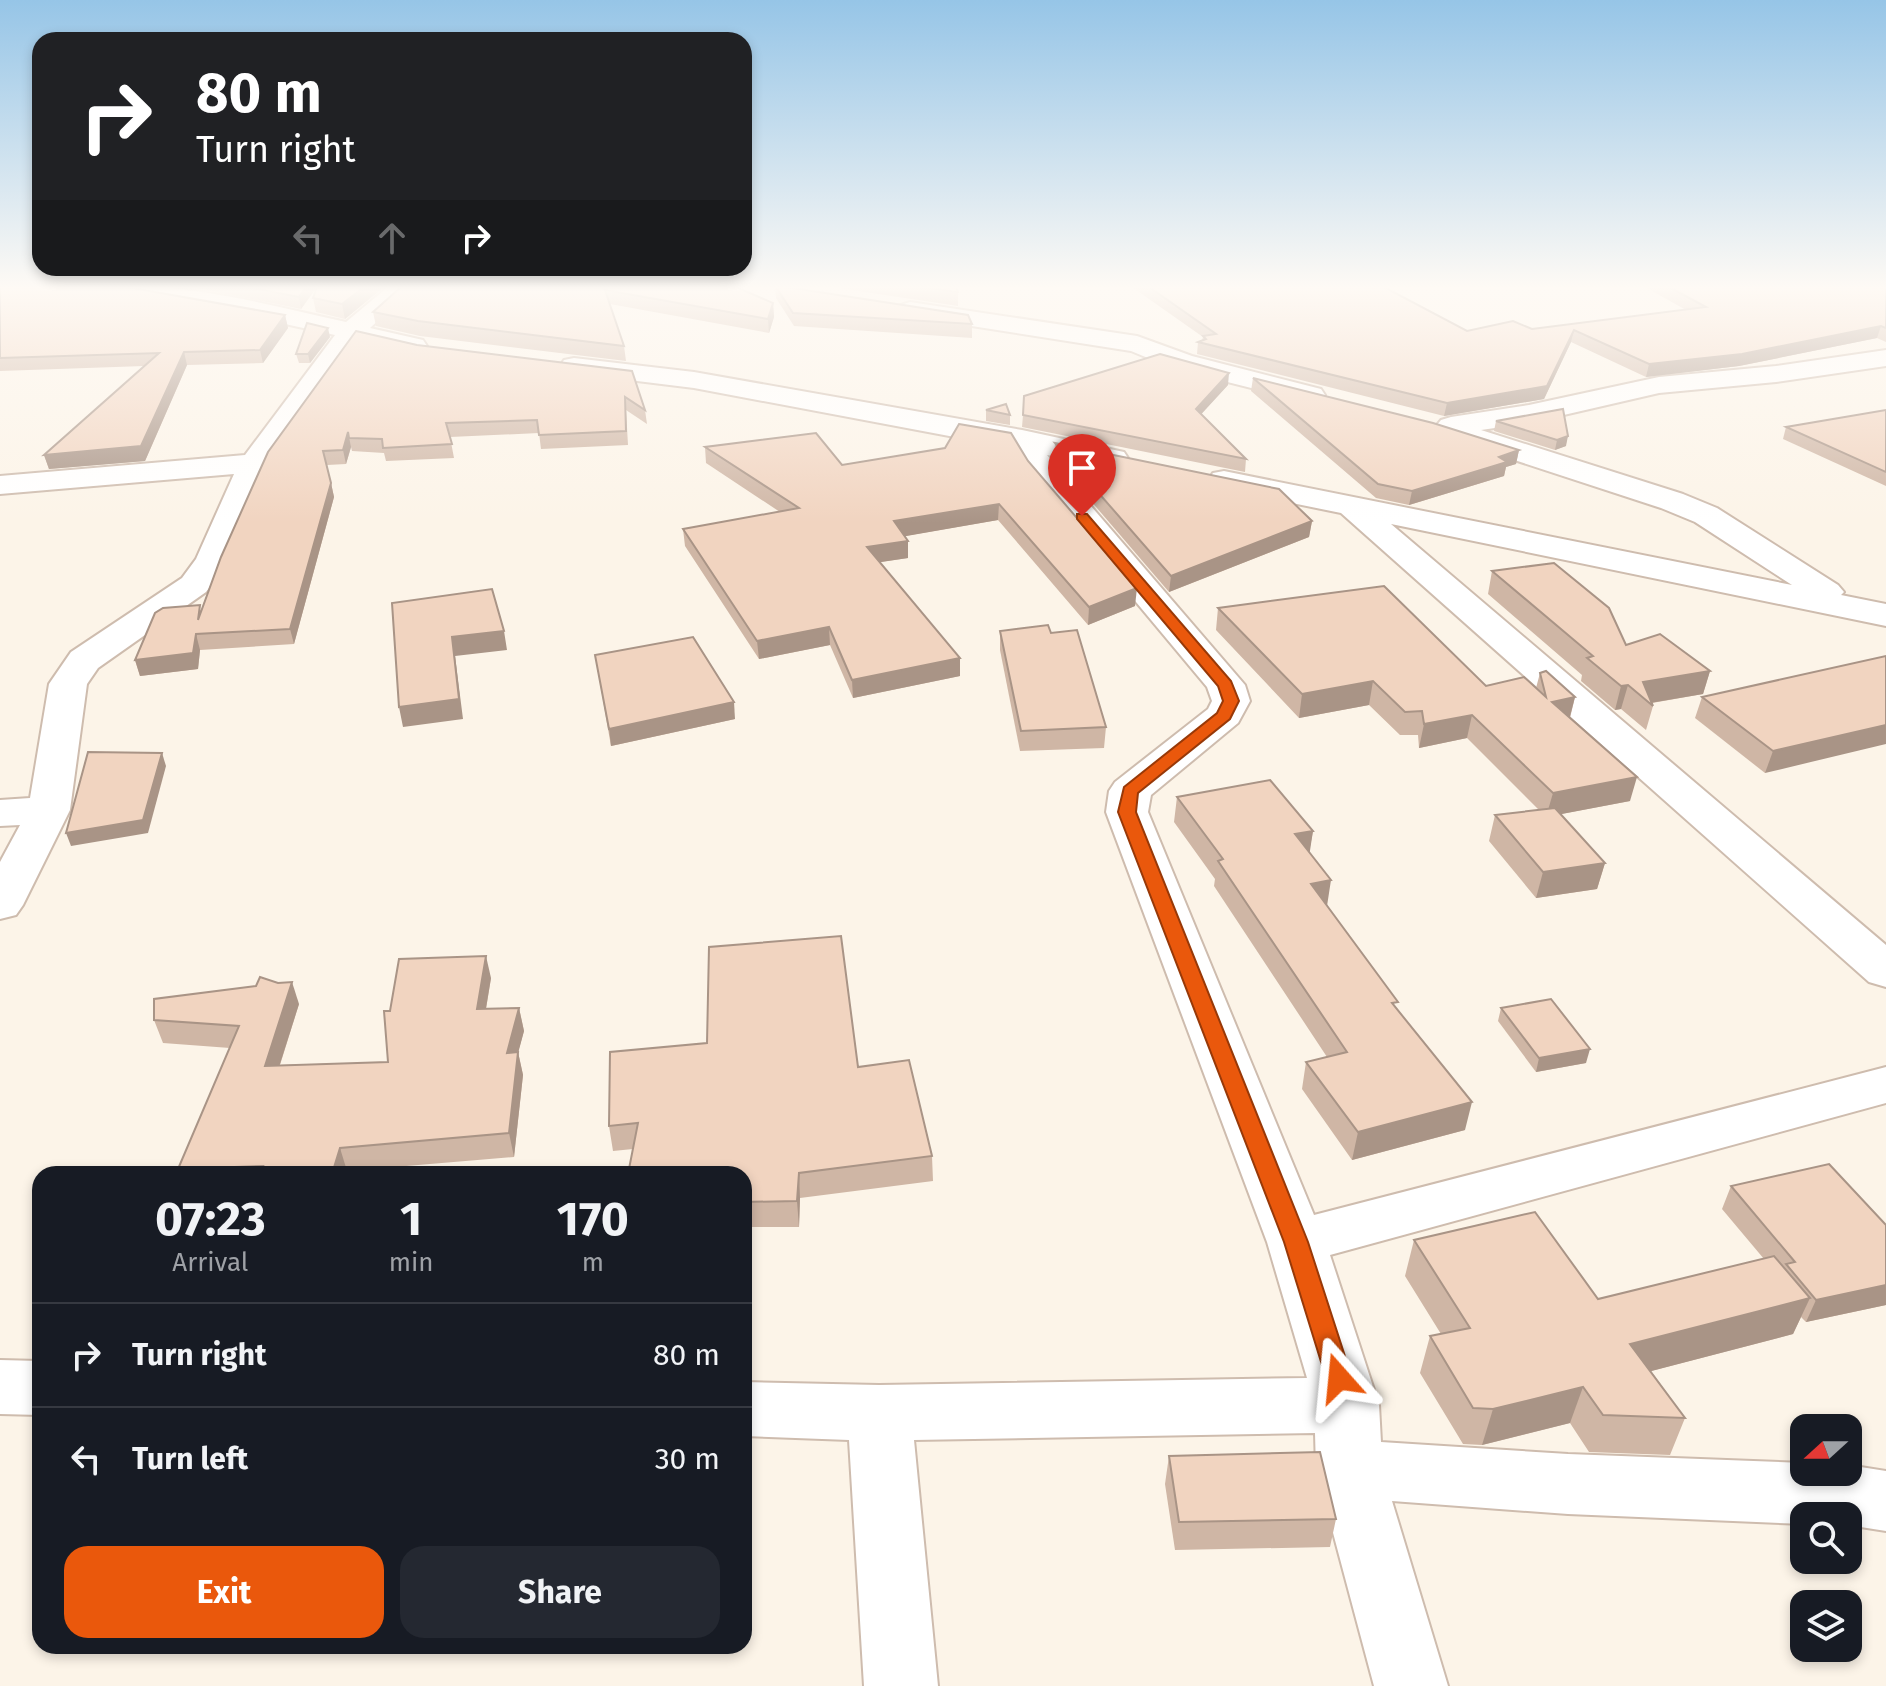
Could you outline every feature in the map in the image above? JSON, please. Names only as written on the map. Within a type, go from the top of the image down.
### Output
[{"type":"street","points":[[0,905],[49,810],[68,684],[84,660],[194,585],[212,561],[254,463],[326,366]]},
{"type":"street","points":[[574,366],[694,380],[1147,464]]},
{"type":"street","points":[[1197,366],[1336,401]]},
{"type":"street","points":[[1833,366],[1659,385],[1529,414],[1434,426],[1672,501],[1706,515],[1848,606]]},
{"type":"street","points":[[1022,439],[1041,468],[1226,685],[1231,701],[1224,715],[1130,791],[1127,812],[1296,1242],[1411,1686]]},
{"type":"street","points":[[0,485],[254,463]]},
{"type":"street","points":[[1194,474],[1886,615]]},
{"type":"street","points":[[1351,505],[1886,971]]},
{"type":"street","points":[[0,813],[49,810]]},
{"type":"street","points":[[1296,1242],[1886,1085]]},
{"type":"street","points":[[0,1387],[32,1388]]},
{"type":"street","points":[[752,1409],[1348,1437],[1568,1484],[1879,1508]]},
{"type":"street","points":[[879,1413],[901,1686]]},
{"type":"building","points":[[145,366],[178,366],[141,446],[44,455]]},
{"type":"building","points":[[331,366],[588,366],[632,371],[645,410],[625,397],[626,431],[539,435],[537,420],[446,423],[452,444],[383,448],[382,439],[349,438],[348,432],[343,450],[323,451],[331,483],[290,629],[196,634],[193,653],[135,660],[155,613],[163,608],[200,605],[198,620],[221,557],[268,452]]},
{"type":"building","points":[[1122,366],[1202,366],[1229,373],[1196,409],[1246,459],[1023,415],[1024,396]]},
{"type":"building","points":[[1295,366],[1557,366],[1547,386],[1447,403]]},
{"type":"building","points":[[1253,378],[1433,423],[1519,450],[1499,457],[1507,462],[1412,491],[1378,484]]},
{"type":"building","points":[[1006,404],[1010,415],[986,410]]},
{"type":"building","points":[[1563,409],[1568,436],[1557,440],[1496,421]]},
{"type":"building","points":[[1886,410],[1886,472],[1786,427]]},
{"type":"building","points":[[959,424],[1011,433],[1028,461],[1137,588],[1089,607],[999,504],[894,521],[908,541],[867,547],[960,658],[852,680],[829,627],[757,641],[683,529],[799,508],[705,447],[816,433],[842,465],[945,448]]},
{"type":"building","points":[[1055,443],[1279,489],[1312,521],[1171,576]]},
{"type":"building","points":[[1554,563],[1609,608],[1626,645],[1660,634],[1710,671],[1643,682],[1653,706],[1628,685],[1621,686],[1587,658],[1593,656],[1492,571]]},
{"type":"building","points":[[1384,586],[1486,686],[1524,677],[1546,697],[1540,673],[1546,671],[1575,697],[1552,702],[1637,777],[1553,793],[1472,715],[1424,724],[1422,711],[1405,712],[1373,681],[1302,694],[1218,608]]},
{"type":"building","points":[[492,589],[504,631],[452,637],[459,699],[399,707],[392,603]]},
{"type":"building","points":[[1048,625],[1051,633],[1077,630],[1106,727],[1021,731],[1000,631]]},
{"type":"building","points":[[693,637],[734,702],[609,729],[595,655]]},
{"type":"building","points":[[1886,656],[1886,725],[1773,751],[1702,697]]},
{"type":"building","points":[[88,752],[162,753],[143,820],[66,833]]},
{"type":"building","points":[[1270,780],[1313,831],[1295,834],[1331,880],[1311,884],[1398,1002],[1392,1003],[1472,1102],[1358,1132],[1306,1062],[1347,1052],[1218,861],[1223,859],[1177,797]]},
{"type":"building","points":[[1555,808],[1605,863],[1543,872],[1495,815]]},
{"type":"building","points":[[841,936],[858,1067],[909,1060],[932,1156],[799,1173],[797,1201],[752,1202],[752,1166],[630,1166],[638,1123],[609,1126],[610,1052],[707,1043],[709,947]]},
{"type":"building","points":[[486,956],[477,1009],[519,1008],[507,1053],[518,1052],[509,1133],[340,1148],[334,1166],[179,1166],[239,1026],[154,1020],[154,999],[256,986],[260,977],[278,983],[292,982],[265,1066],[388,1062],[384,1011],[390,1011],[399,959]]},
{"type":"building","points":[[1551,999],[1590,1049],[1539,1058],[1501,1008]]},
{"type":"building","points":[[1829,1164],[1886,1225],[1886,1285],[1816,1300],[1786,1264],[1795,1262],[1731,1186]]},
{"type":"building","points":[[1535,1212],[1598,1299],[1774,1256],[1810,1298],[1630,1344],[1685,1418],[1603,1415],[1583,1387],[1493,1409],[1473,1408],[1430,1336],[1470,1328],[1414,1240]]},
{"type":"building","points":[[1320,1452],[1336,1519],[1179,1522],[1169,1456]]},
{"type":"route","points":[[1082,516],[1226,685],[1231,701],[1224,715],[1130,791],[1127,812],[1296,1242],[1339,1378]]}]
